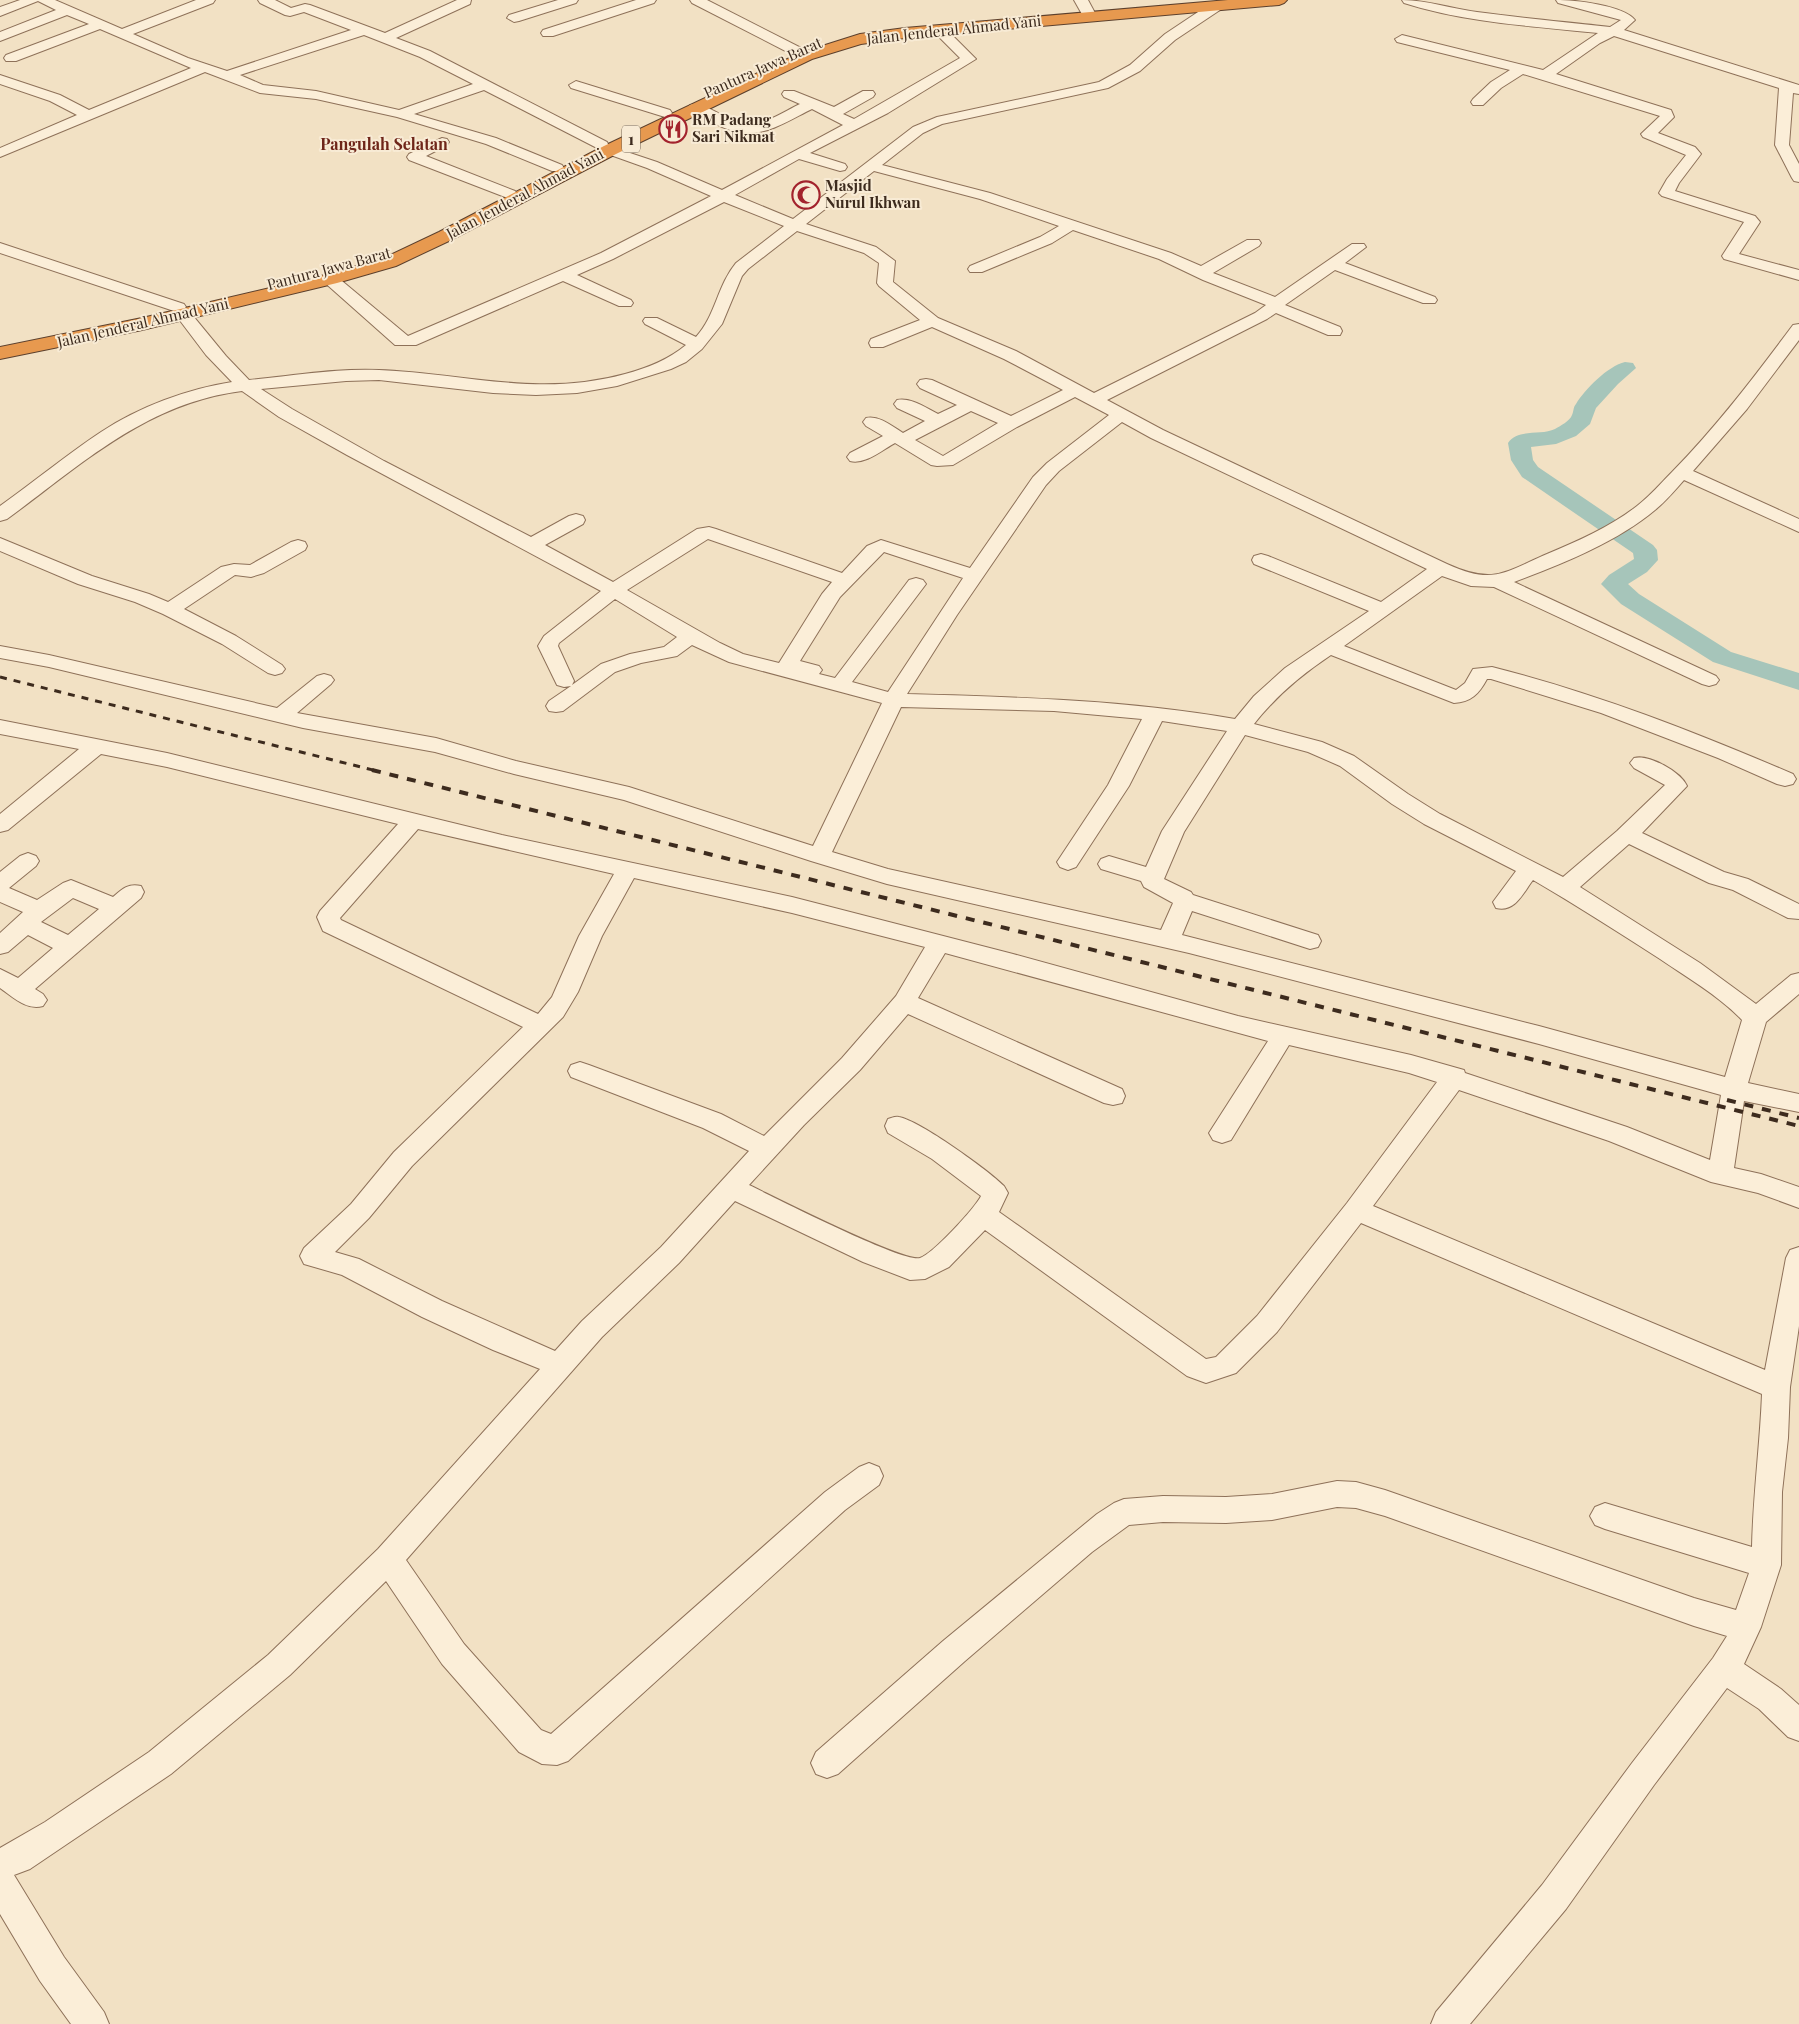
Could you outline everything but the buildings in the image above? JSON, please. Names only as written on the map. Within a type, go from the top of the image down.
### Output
[{"type":"highway","name":"Jalan Jenderal Ahmad Yani","points":[[0,353],[43,346],[180,310],[330,279],[371,268],[409,254],[606,148],[695,108],[801,54],[860,40],[939,30],[1214,3],[1279,0]]},
{"type":"highway","name":"Pantura Jawa Barat","points":[[0,346],[180,310],[384,256],[431,235],[557,168],[606,148],[665,114],[801,54],[830,39],[878,30],[1084,7],[1214,3]]},
{"type":"street","points":[[0,12],[32,0]]},
{"type":"street","points":[[44,0],[203,68],[227,75],[260,89],[324,96],[400,114],[491,140],[557,168]]},
{"type":"street","points":[[122,34],[208,0]]},
{"type":"street","points":[[265,0],[289,12],[305,8],[425,54],[606,148],[652,165],[748,208],[856,245],[883,257],[888,264],[884,283],[932,321],[1010,355],[1120,415],[1472,582],[1496,581],[1573,550],[1645,510],[1698,456],[1754,390],[1765,372],[1780,356],[1799,329]]},
{"type":"street","points":[[514,18],[551,2],[571,0]]},
{"type":"street","points":[[548,33],[649,0]]},
{"type":"street","points":[[697,0],[801,54]]},
{"type":"street","points":[[1409,0],[1456,13],[1613,31],[1792,88],[1782,145],[1799,178]]},
{"type":"street","points":[[1438,0],[1456,13]]},
{"type":"street","points":[[1545,75],[1595,40],[1627,22],[1628,18],[1563,0]]},
{"type":"street","points":[[386,38],[465,1]]},
{"type":"street","points":[[0,515],[110,434],[188,399],[209,392],[246,386],[343,376],[378,375],[510,390],[584,388],[628,379],[653,370],[679,358],[708,333],[717,318],[727,287],[742,266],[847,187],[870,166],[918,130],[937,122],[1103,85],[1135,68],[1170,37],[1214,3]]},
{"type":"street","points":[[0,37],[67,10]]},
{"type":"street","points":[[11,58],[102,24]]},
{"type":"street","points":[[227,75],[366,30]]},
{"type":"street","points":[[330,279],[353,301],[405,342],[564,275],[687,216],[797,154],[855,125],[969,59],[939,30]]},
{"type":"street","points":[[1402,39],[1545,75],[1666,113],[1667,116],[1648,134],[1690,150],[1694,154],[1671,183],[1667,193],[1750,219],[1752,222],[1730,256],[1799,276]]},
{"type":"street","points":[[0,153],[203,68]]},
{"type":"street","points":[[1478,102],[1496,85],[1520,69]]},
{"type":"street","points":[[0,79],[55,98],[89,116]]},
{"type":"street","points":[[400,114],[484,85]]},
{"type":"street","points":[[576,85],[665,114]]},
{"type":"street","points":[[789,94],[813,103],[855,125]]},
{"type":"street","points":[[834,113],[868,94]]},
{"type":"street","points":[[695,108],[749,129],[762,126],[813,103]]},
{"type":"street","points":[[442,142],[414,157],[510,194]]},
{"type":"street","points":[[797,154],[840,167]]},
{"type":"street","points":[[870,166],[953,186],[1165,256],[1334,331]]},
{"type":"street","points":[[976,269],[1046,240],[1072,225]]},
{"type":"street","points":[[1205,274],[1205,271],[1254,243]]},
{"type":"street","points":[[1093,400],[1261,316],[1358,247]]},
{"type":"street","points":[[0,248],[180,310],[207,346],[246,386],[294,418],[376,465],[531,545],[690,636],[736,658],[785,668],[896,696],[1054,704],[1156,714],[1240,727],[1296,740],[1347,761],[1400,799],[1432,819],[1530,868],[1565,888],[1692,969],[1742,1004],[1755,1018]]},
{"type":"street","points":[[1334,265],[1428,300]]},
{"type":"street","points":[[564,275],[625,303]]},
{"type":"street","points":[[651,321],[697,344]]},
{"type":"street","points":[[877,343],[932,321]]},
{"type":"street","points":[[926,384],[1011,423]]},
{"type":"street","points":[[872,422],[937,460],[947,462],[1011,423],[1076,390]]},
{"type":"street","points":[[903,404],[938,421]]},
{"type":"street","points":[[856,457],[938,421],[971,404]]},
{"type":"street","points":[[819,856],[896,696],[974,575],[1039,481],[1053,467],[1120,415]]},
{"type":"street","points":[[1682,472],[1799,526]]},
{"type":"street","points":[[531,545],[576,520]]},
{"type":"street","points":[[564,681],[548,646],[551,640],[613,591],[704,533],[713,534],[844,580]]},
{"type":"street","points":[[0,544],[85,580],[142,598],[170,610],[229,640],[275,669]]},
{"type":"street","points":[[170,610],[228,571],[232,569],[250,571],[260,568],[298,546]]},
{"type":"street","points":[[785,668],[832,594],[874,550],[881,546],[974,575]]},
{"type":"street","points":[[1261,560],[1383,610]]},
{"type":"street","points":[[1310,941],[1185,902],[1183,898],[1152,882],[1152,877],[1174,831],[1240,727],[1278,684],[1440,568]]},
{"type":"street","points":[[1496,581],[1709,680]]},
{"type":"street","points":[[841,682],[916,584]]},
{"type":"street","points":[[556,706],[608,668],[637,658],[665,654],[690,636]]},
{"type":"street","points":[[1329,647],[1454,697],[1464,696],[1474,686],[1480,673],[1492,673],[1608,708],[1725,753],[1785,779]]},
{"type":"street","points":[[0,652],[281,716],[420,741],[514,767],[630,794],[819,856],[922,884],[1168,940],[1539,1035],[1734,1089],[1799,1103]]},
{"type":"street","points":[[281,716],[324,680]]},
{"type":"street","points":[[1068,862],[1118,786],[1156,714]]},
{"type":"street","points":[[0,727],[98,745],[628,870],[792,905],[1283,1036],[1411,1064],[1455,1077],[1618,1134],[1720,1175],[1761,1184],[1799,1198]]},
{"type":"street","points":[[1,826],[98,745]]},
{"type":"street","points":[[1565,888],[1626,834],[1677,784],[1641,763]]},
{"type":"street","points":[[413,820],[328,917],[331,925],[406,959],[450,983],[540,1025]]},
{"type":"street","points":[[1626,834],[1717,878],[1740,884],[1796,912]]},
{"type":"street","points":[[0,884],[28,861]]},
{"type":"street","points":[[1109,864],[1152,877]]},
{"type":"street","points":[[1504,902],[1530,868]]},
{"type":"street","points":[[560,1365],[432,1309],[350,1267],[313,1256],[360,1211],[403,1159],[555,1011],[567,994],[591,935],[628,870]]},
{"type":"street","points":[[0,946],[31,918],[71,888],[115,907]]},
{"type":"street","points":[[0,977],[31,992],[71,947],[133,892]]},
{"type":"street","points":[[0,894],[34,908],[31,918]]},
{"type":"street","points":[[1168,940],[1185,902]]},
{"type":"street","points":[[31,918],[71,947]]},
{"type":"street","points":[[0,1864],[18,1857],[56,1834],[160,1762],[279,1664],[388,1559],[592,1329],[670,1255],[794,1118],[851,1064],[904,1002],[939,944]]},
{"type":"street","points":[[1720,1175],[1734,1089],[1755,1018],[1799,981]]},
{"type":"street","points":[[904,1002],[1113,1096]]},
{"type":"street","points":[[1222,1134],[1283,1036]]},
{"type":"street","points":[[580,1071],[712,1121],[766,1149]]},
{"type":"street","points":[[983,1215],[1196,1368],[1206,1371],[1214,1370],[1226,1365],[1267,1324],[1356,1210],[1455,1077]]},
{"type":"street","points":[[731,1188],[872,1254],[910,1269],[925,1268],[940,1259],[983,1215],[993,1200],[995,1193],[941,1152],[897,1126]]},
{"type":"street","points":[[1356,1210],[1776,1387]]},
{"type":"street","points":[[1448,2024],[1554,1897],[1642,1774],[1724,1668],[1746,1627],[1766,1565],[1768,1492],[1774,1438],[1776,1387],[1799,1258]]},
{"type":"street","points":[[388,1559],[453,1654],[530,1741],[542,1749],[557,1750],[835,1501],[869,1476]]},
{"type":"street","points":[[827,1763],[954,1651],[1082,1543],[1124,1512],[1272,1507],[1337,1494],[1356,1495],[1385,1503],[1694,1612],[1746,1627]]},
{"type":"street","points":[[1605,1516],[1766,1565]]},
{"type":"street","points":[[1724,1668],[1770,1699],[1799,1726]]},
{"type":"street","points":[[0,1883],[52,1969],[92,2024]]},
{"type":"waterway","points":[[1625,368],[1610,379],[1585,406],[1582,419],[1568,431],[1556,437],[1532,439],[1519,443],[1522,460],[1530,472],[1645,550],[1646,560],[1639,567],[1613,584],[1630,599],[1722,657],[1799,682]]},
{"type":"railway","points":[[0,677],[377,771]]},
{"type":"railway","points":[[372,770],[1799,1126]]},
{"type":"railway","points":[[1727,1100],[1799,1118]]},
{"type":"place","name":"RM Padang Sari Nikmat","points":[[673,129]]},
{"type":"place","name":"Masjid Nurul Ikhwan","points":[[806,195]]},
{"type":"district","name":"Pangulah Selatan","points":[[384,144]]}]
